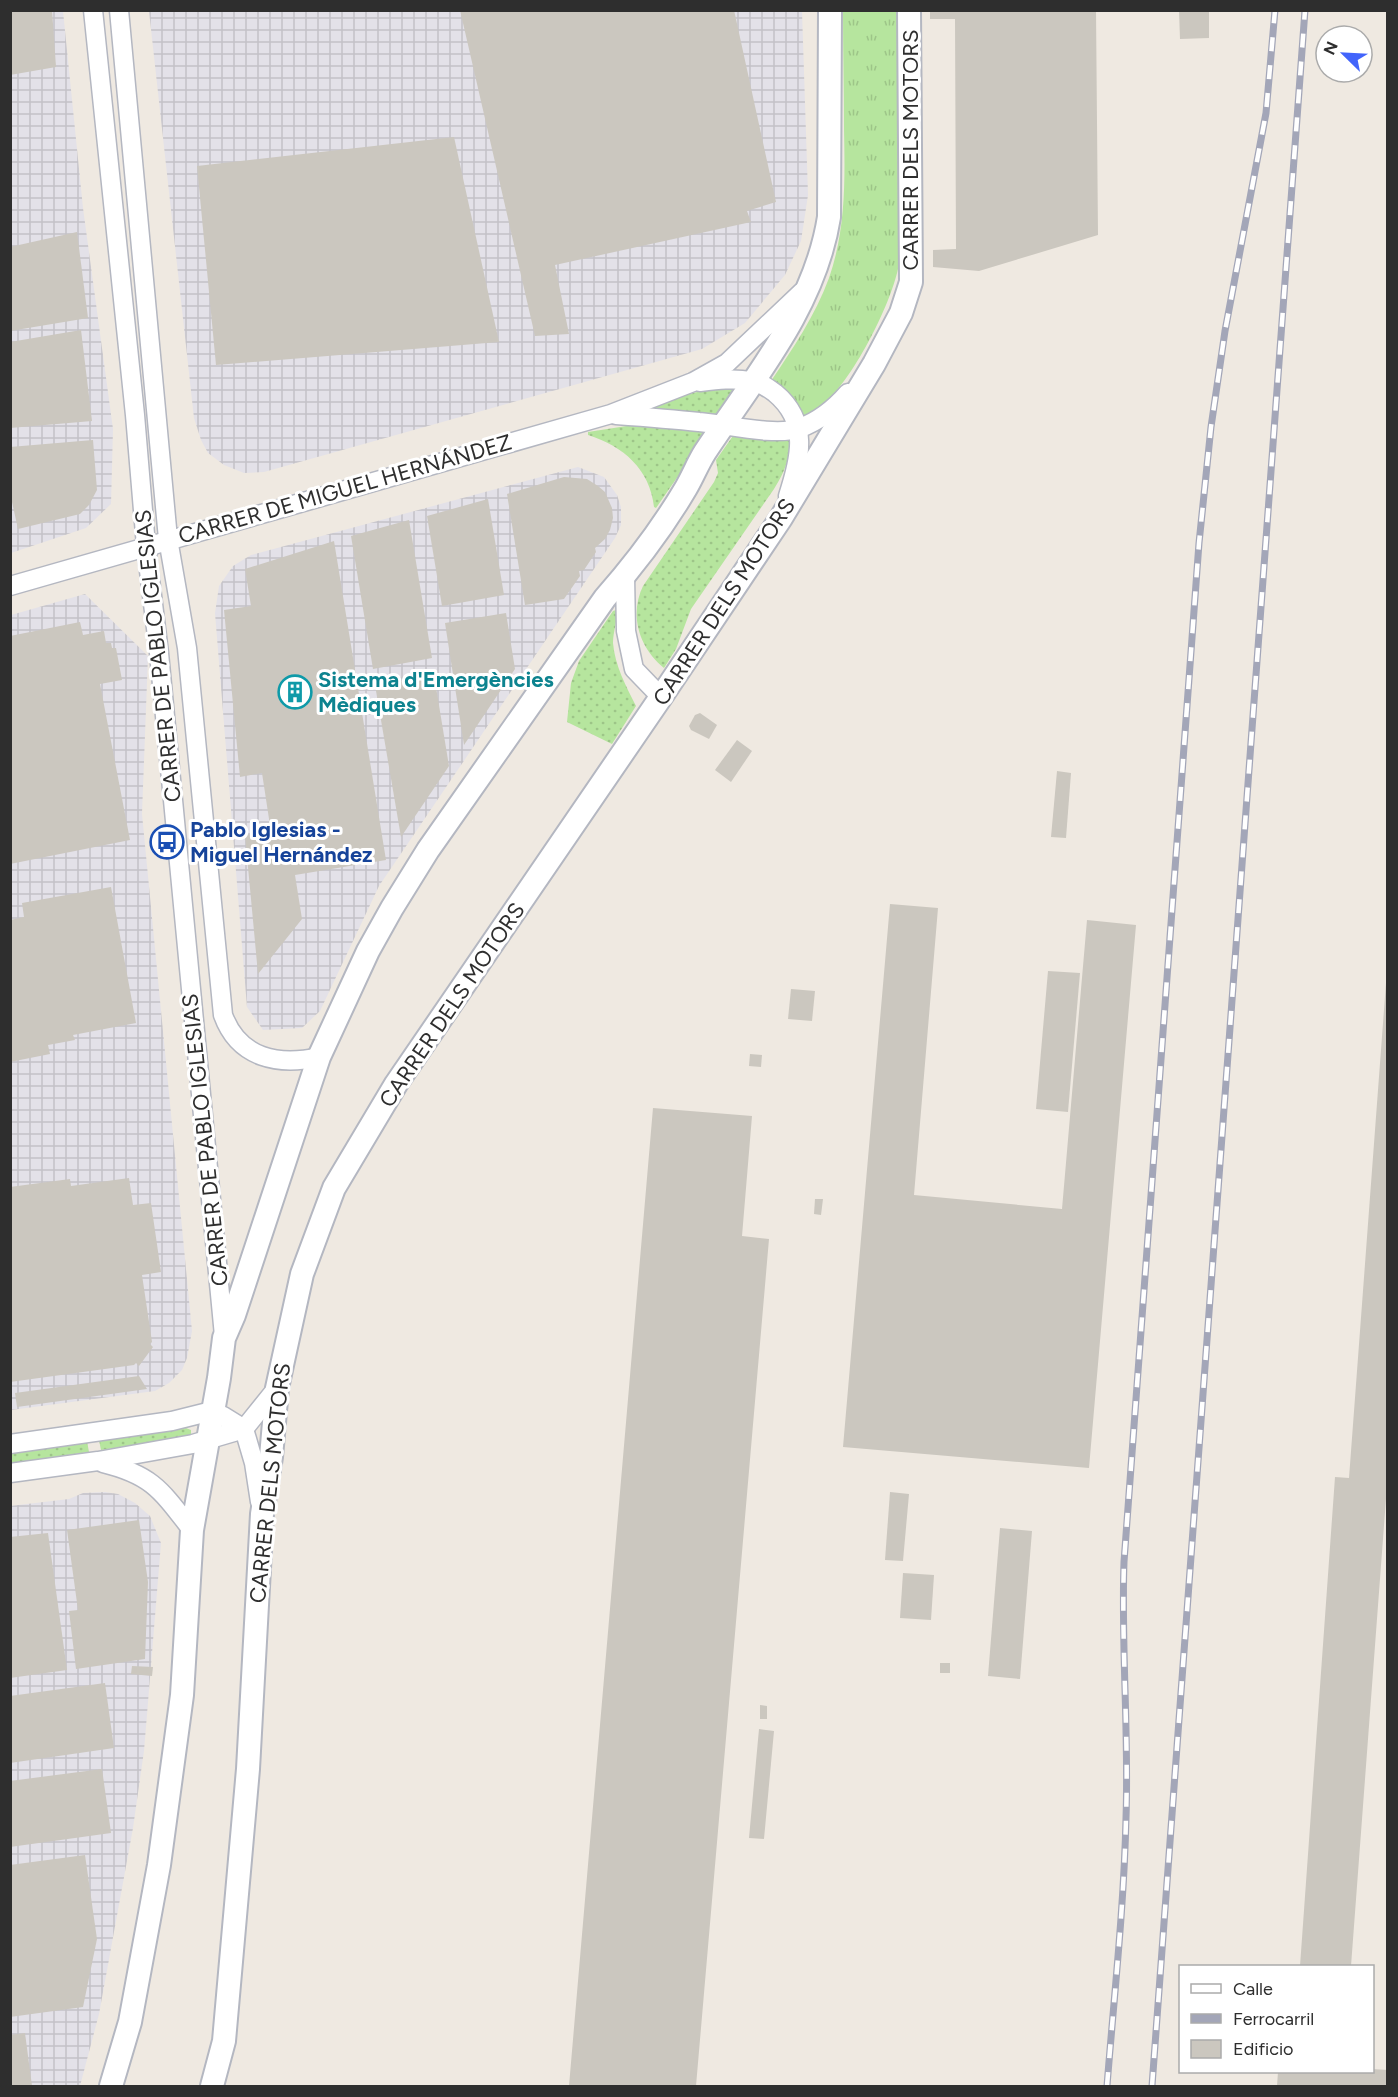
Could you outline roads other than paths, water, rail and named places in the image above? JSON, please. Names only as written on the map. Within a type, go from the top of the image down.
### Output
[{"type":"street","name":"CARRER DE PABLO IGLESIAS","points":[[93,10],[134,403],[146,546],[159,653],[224,1338]]},
{"type":"street","name":"CARRER DE PABLO IGLESIAS","points":[[119,10],[168,539],[187,648],[223,1015],[235,1036],[257,1054],[286,1062],[319,1057]]},
{"type":"street","points":[[111,2086],[130,2022],[163,1842],[182,1695],[192,1530],[224,1338],[234,1315],[319,1057],[368,951],[428,850],[605,598],[625,575],[687,487],[701,458],[787,331],[810,285],[826,236],[829,217],[830,10]]},
{"type":"street","name":"CARRER DELS MOTORS","points":[[212,2086],[224,2041],[249,1769],[262,1514],[271,1457],[276,1388],[302,1274],[334,1188],[396,1084],[661,697],[780,518],[874,364],[901,313],[911,282],[909,10]]},
{"type":"street","name":"CARRER DE MIGUEL HERNÁNDEZ","points":[[10,586],[611,414],[693,382],[727,363],[810,285]]},
{"type":"street","name":"CARRER DE MIGUEL HERNÁNDEZ","points":[[611,414],[772,430],[799,429],[834,410],[874,364]]},
{"type":"street","name":"CARRER DE MIGUEL HERNÁNDEZ","points":[[693,382],[729,379],[753,381],[769,388],[788,406],[799,429]]},
{"type":"street","points":[[780,518],[797,468],[799,429]]},
{"type":"street","points":[[625,575],[626,631],[634,669],[661,697]]},
{"type":"street","points":[[10,1473],[98,1461],[207,1440],[244,1430],[276,1388]]},
{"type":"street","points":[[10,1444],[172,1421],[212,1410],[244,1430],[254,1463],[262,1514]]},
{"type":"street","points":[[98,1461],[129,1469],[156,1485],[192,1530]]},
{"type":"railway","points":[[1107,2086],[1125,1851],[1127,1754],[1123,1626],[1124,1562],[1199,543],[1211,427],[1225,331],[1266,113],[1275,10]]},
{"type":"railway","points":[[1152,2086],[1305,10]]},
{"type":"place","name":"Sistema d'Emergències Mèdiques","points":[[295,692]]},
{"type":"place","name":"Pablo Iglesias - Miguel Hernández","points":[[167,842]]}]
